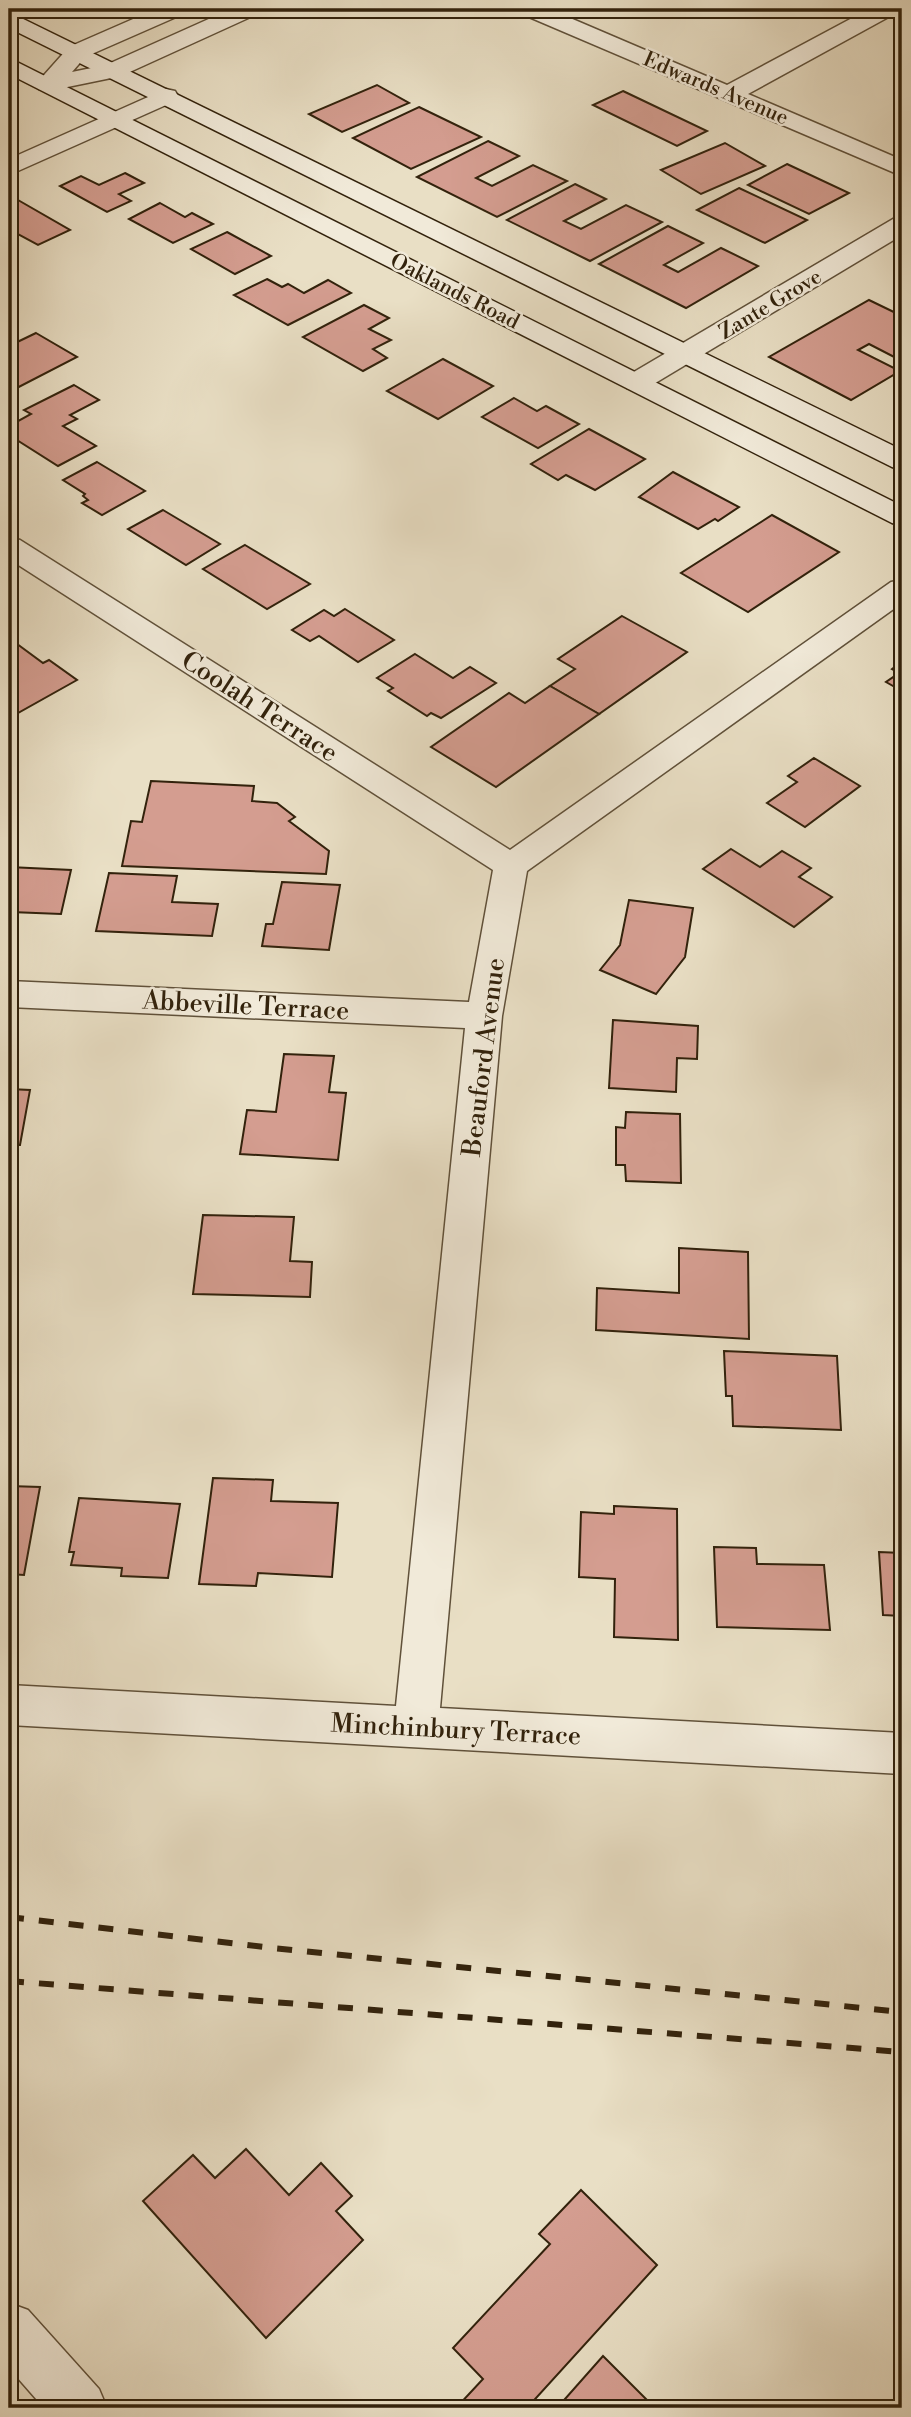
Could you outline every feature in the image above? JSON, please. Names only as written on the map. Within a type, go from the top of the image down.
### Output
[{"type":"street","points":[[48,84],[77,52],[175,9]]},
{"type":"street","points":[[48,84],[113,71],[249,9]]},
{"type":"street","name":"Edwards Avenue","points":[[530,9],[731,93],[902,169]]},
{"type":"street","points":[[731,93],[886,9]]},
{"type":"street","name":"Oaklands Road","points":[[9,19],[902,461]]},
{"type":"street","name":"Oaklands Road","points":[[9,65],[902,517]]},
{"type":"street","points":[[9,168],[166,96]]},
{"type":"street","name":"Zante Grove","points":[[637,382],[902,224]]},
{"type":"street","name":"Coolah Terrace","points":[[9,546],[511,866]]},
{"type":"street","points":[[511,866],[902,589]]},
{"type":"street","name":"Beauford Avenue","points":[[416,1727],[484,1016],[511,866]]},
{"type":"street","name":"Abbeville Terrace","points":[[9,994],[484,1016]]},
{"type":"street","name":"Minchinbury Terrace","points":[[9,1705],[902,1754]]},
{"type":"street","points":[[9,2329],[80,2408]]},
{"type":"building","points":[[377,85],[409,103],[342,132],[309,114]]},
{"type":"building","points":[[623,91],[707,131],[677,146],[593,105]]},
{"type":"building","points":[[419,107],[481,137],[411,169],[353,138]]},
{"type":"building","points":[[488,141],[519,156],[476,178],[492,186],[533,165],[567,181],[497,217],[417,177]]},
{"type":"building","points":[[725,143],[765,166],[701,194],[661,170]]},
{"type":"building","points":[[787,164],[849,193],[809,214],[748,185]]},
{"type":"building","points":[[125,173],[144,183],[119,194],[131,201],[107,212],[60,186],[81,176],[99,185]]},
{"type":"building","points":[[575,184],[606,199],[564,221],[581,229],[626,205],[662,222],[590,261],[507,220]]},
{"type":"building","points":[[739,188],[807,220],[765,243],[697,210]]},
{"type":"building","points":[[18,200],[70,230],[38,245],[18,234],[9,238],[9,205]]},
{"type":"building","points":[[160,203],[185,217],[192,213],[213,224],[173,243],[129,219]]},
{"type":"building","points":[[668,226],[703,243],[664,265],[678,272],[721,248],[758,266],[686,308],[599,264]]},
{"type":"building","points":[[227,232],[271,256],[235,274],[191,249]]},
{"type":"building","points":[[267,279],[282,287],[288,284],[304,293],[328,280],[351,293],[288,325],[234,295]]},
{"type":"building","points":[[869,300],[902,316],[902,361],[869,344],[858,350],[900,371],[851,400],[769,357]]},
{"type":"building","points":[[364,305],[389,318],[369,329],[391,340],[373,349],[387,358],[363,371],[303,337]]},
{"type":"building","points":[[36,333],[77,357],[9,392],[9,346]]},
{"type":"building","points":[[443,359],[493,386],[438,419],[387,391]]},
{"type":"building","points":[[74,385],[99,400],[70,415],[77,419],[63,426],[96,446],[58,466],[9,435],[9,426],[31,414],[24,410]]},
{"type":"building","points":[[514,398],[537,411],[546,406],[579,424],[538,448],[482,417]]},
{"type":"building","points":[[589,429],[645,459],[595,490],[566,475],[558,480],[531,464]]},
{"type":"building","points":[[97,462],[145,491],[102,515],[82,503],[88,500],[83,496],[85,494],[63,480]]},
{"type":"building","points":[[673,472],[739,507],[718,521],[715,519],[698,529],[639,497]]},
{"type":"building","points":[[163,510],[220,544],[186,565],[128,529]]},
{"type":"building","points":[[772,515],[839,552],[748,612],[681,573]]},
{"type":"building","points":[[245,545],[310,584],[267,609],[203,569]]},
{"type":"building","points":[[345,609],[394,640],[358,662],[319,636],[310,641],[292,630],[324,610],[334,616]]},
{"type":"building","points":[[622,616],[687,652],[599,714],[550,686],[575,669],[558,659]]},
{"type":"building","points":[[9,638],[43,663],[49,660],[77,680],[9,718]]},
{"type":"building","points":[[415,654],[453,678],[470,667],[496,683],[441,718],[431,713],[427,716],[388,691],[393,688],[377,678]]},
{"type":"building","points":[[902,661],[902,691],[886,682],[899,673],[892,669]]},
{"type":"building","points":[[550,686],[599,714],[496,787],[431,747],[509,693],[525,703]]},
{"type":"building","points":[[814,758],[860,786],[805,827],[767,803],[797,782],[788,776]]},
{"type":"building","points":[[151,781],[254,786],[252,801],[277,803],[295,817],[289,821],[329,851],[326,874],[122,866],[131,821],[142,822]]},
{"type":"building","points":[[731,849],[760,867],[782,851],[811,868],[799,877],[832,897],[794,927],[703,869]]},
{"type":"building","points":[[9,867],[71,870],[61,914],[11,912]]},
{"type":"building","points":[[109,873],[177,876],[172,902],[218,904],[212,936],[96,931]]},
{"type":"building","points":[[282,882],[340,885],[329,950],[262,946],[266,924],[273,924]]},
{"type":"building","points":[[629,900],[693,908],[685,957],[656,994],[600,970],[620,945]]},
{"type":"building","points":[[613,1020],[698,1026],[697,1059],[677,1058],[676,1092],[609,1088]]},
{"type":"building","points":[[284,1054],[334,1056],[329,1092],[346,1093],[338,1160],[240,1154],[247,1110],[276,1112]]},
{"type":"building","points":[[9,1089],[30,1090],[20,1145],[9,1145]]},
{"type":"building","points":[[626,1112],[680,1114],[681,1183],[626,1181],[625,1165],[616,1165],[616,1127],[625,1128]]},
{"type":"building","points":[[203,1215],[294,1217],[290,1261],[312,1262],[310,1297],[193,1294]]},
{"type":"building","points":[[679,1248],[748,1252],[749,1339],[596,1330],[597,1288],[679,1293]]},
{"type":"building","points":[[724,1351],[837,1356],[841,1430],[733,1426],[732,1396],[726,1396]]},
{"type":"building","points":[[213,1478],[273,1480],[271,1501],[338,1503],[332,1577],[258,1573],[256,1586],[199,1584]]},
{"type":"building","points":[[9,1486],[40,1487],[24,1575],[9,1574]]},
{"type":"building","points":[[79,1498],[180,1504],[168,1578],[121,1576],[122,1568],[71,1565],[74,1552],[69,1552]]},
{"type":"building","points":[[614,1506],[677,1509],[678,1640],[614,1637],[615,1579],[579,1577],[581,1512],[614,1514]]},
{"type":"building","points":[[714,1547],[756,1548],[757,1564],[824,1565],[830,1630],[717,1627]]},
{"type":"building","points":[[879,1552],[902,1553],[902,1616],[883,1615]]},
{"type":"building","points":[[246,2149],[289,2195],[321,2163],[352,2196],[336,2211],[363,2240],[266,2338],[143,2201],[193,2155],[215,2178]]},
{"type":"building","points":[[581,2190],[657,2265],[527,2408],[456,2408],[483,2379],[453,2348],[550,2244],[539,2234]]},
{"type":"building","points":[[603,2356],[655,2408],[557,2408]]},
{"type":"railway","points":[[9,1917],[273,1948],[902,2012]]},
{"type":"railway","points":[[9,1981],[902,2052]]}]
